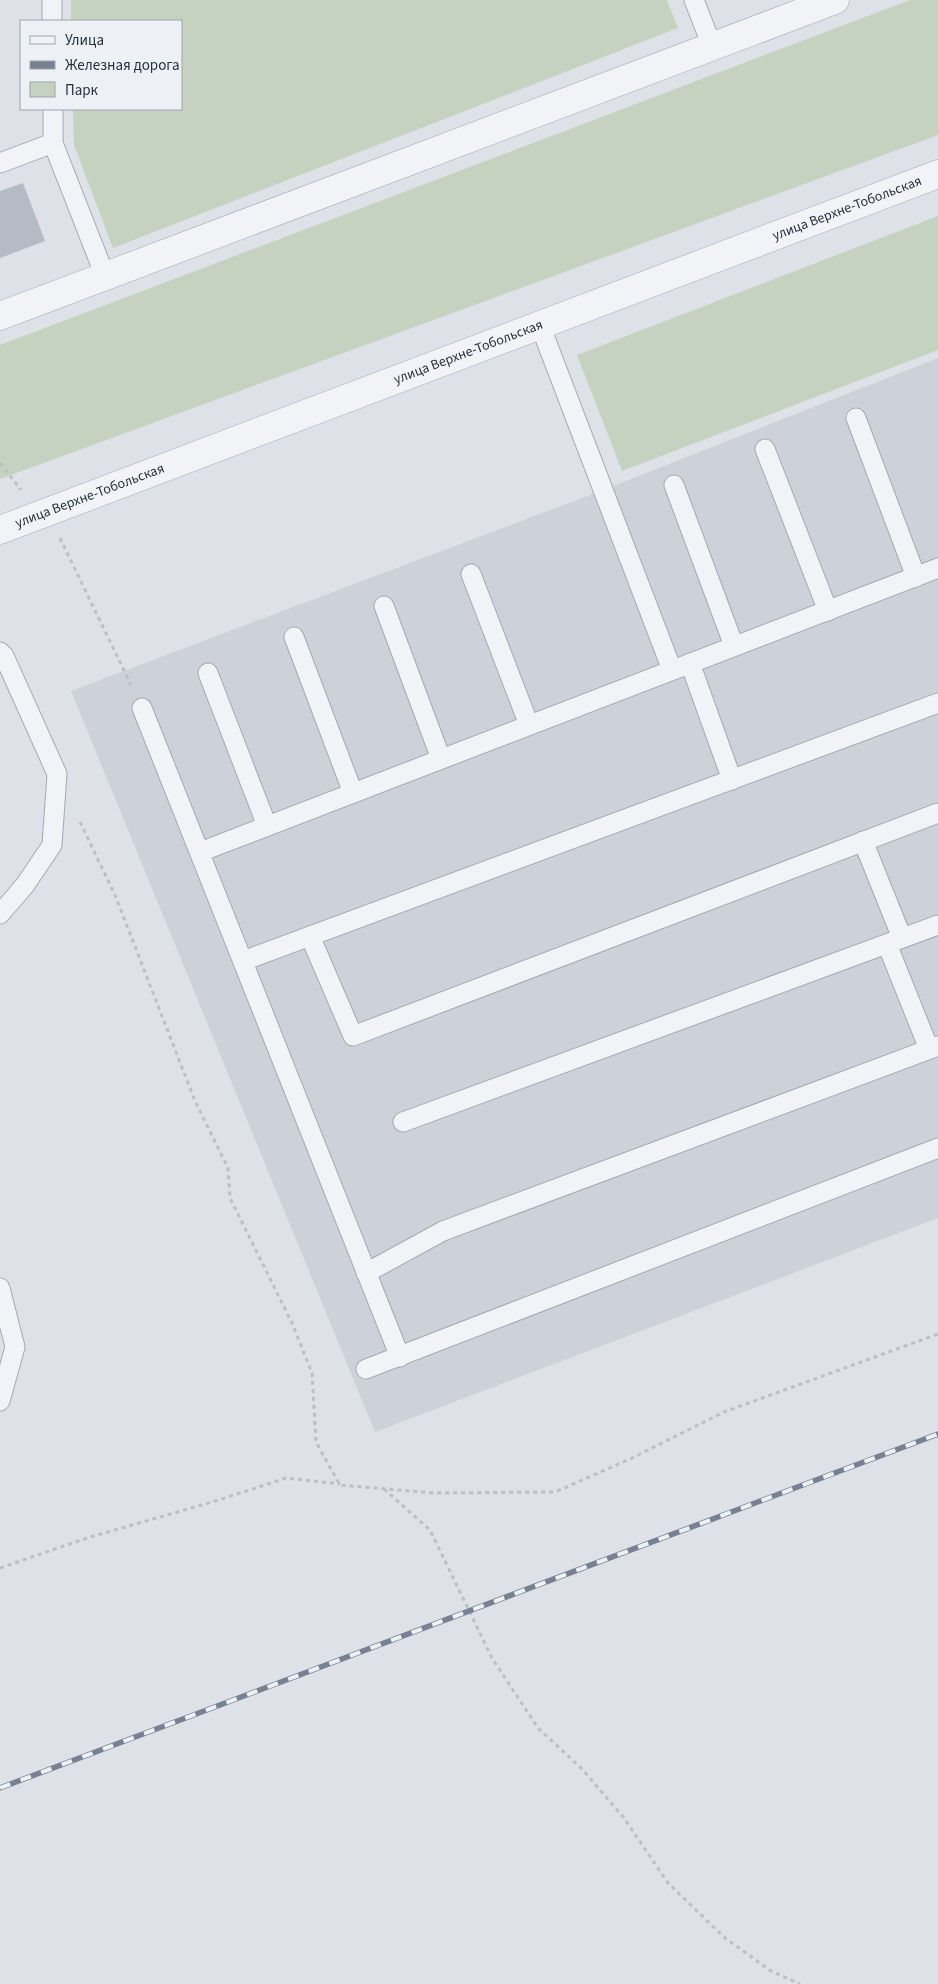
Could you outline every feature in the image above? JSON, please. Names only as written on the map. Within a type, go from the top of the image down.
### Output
[{"type":"street","points":[[0,316],[835,0]]},
{"type":"street","name":"улица Верхне-Тобольская","points":[[0,530],[938,174]]},
{"type":"lane","points":[[52,0],[52,20]]},
{"type":"lane","points":[[694,0],[712,46]]},
{"type":"lane","points":[[53,110],[54,143],[105,276]]},
{"type":"lane","points":[[0,163],[54,143]]},
{"type":"lane","points":[[540,325],[672,670]]},
{"type":"lane","points":[[856,418],[916,576]]},
{"type":"lane","points":[[765,449],[828,611]]},
{"type":"lane","points":[[674,485],[734,646]]},
{"type":"lane","points":[[200,852],[938,568]]},
{"type":"lane","points":[[472,574],[529,725]]},
{"type":"lane","points":[[384,606],[442,759]]},
{"type":"lane","points":[[294,637],[353,793]]},
{"type":"lane","points":[[0,652],[57,774],[52,845],[25,885],[0,914]]},
{"type":"lane","points":[[690,663],[732,780]]},
{"type":"lane","points":[[208,673],[267,826]]},
{"type":"lane","points":[[243,961],[938,703]]},
{"type":"lane","points":[[142,708],[400,1357]]},
{"type":"lane","points":[[310,936],[353,1036],[938,813]]},
{"type":"lane","points":[[366,1273],[443,1231],[933,1047],[895,941],[863,841]]},
{"type":"lane","points":[[404,1122],[938,925]]},
{"type":"lane","points":[[366,1369],[938,1148]]},
{"type":"lane","points":[[0,1288],[16,1347],[0,1401]]},
{"type":"path","points":[[0,463],[59,537],[142,708]]},
{"type":"path","points":[[0,1568],[87,1538],[219,1500],[286,1478],[340,1484]]},
{"type":"path","points":[[384,1489],[430,1530],[492,1658],[538,1728],[582,1769],[624,1818],[668,1883],[725,1938],[771,1971],[800,1984]]},
{"type":"shaded area","points":[[938,358],[938,1218],[375,1432],[71,691],[603,490]]},
{"type":"green space","points":[[71,0],[667,0],[678,28],[113,248],[74,145],[73,110],[182,110],[182,20],[71,20]]},
{"type":"green space","points":[[910,0],[938,0],[938,135],[0,479],[0,345]]},
{"type":"green space","points":[[938,216],[938,350],[622,471],[577,355]]},
{"type":"building","points":[[23,183],[45,241],[0,258],[0,191]]},
{"type":"railway","points":[[0,1788],[938,1434]]}]
